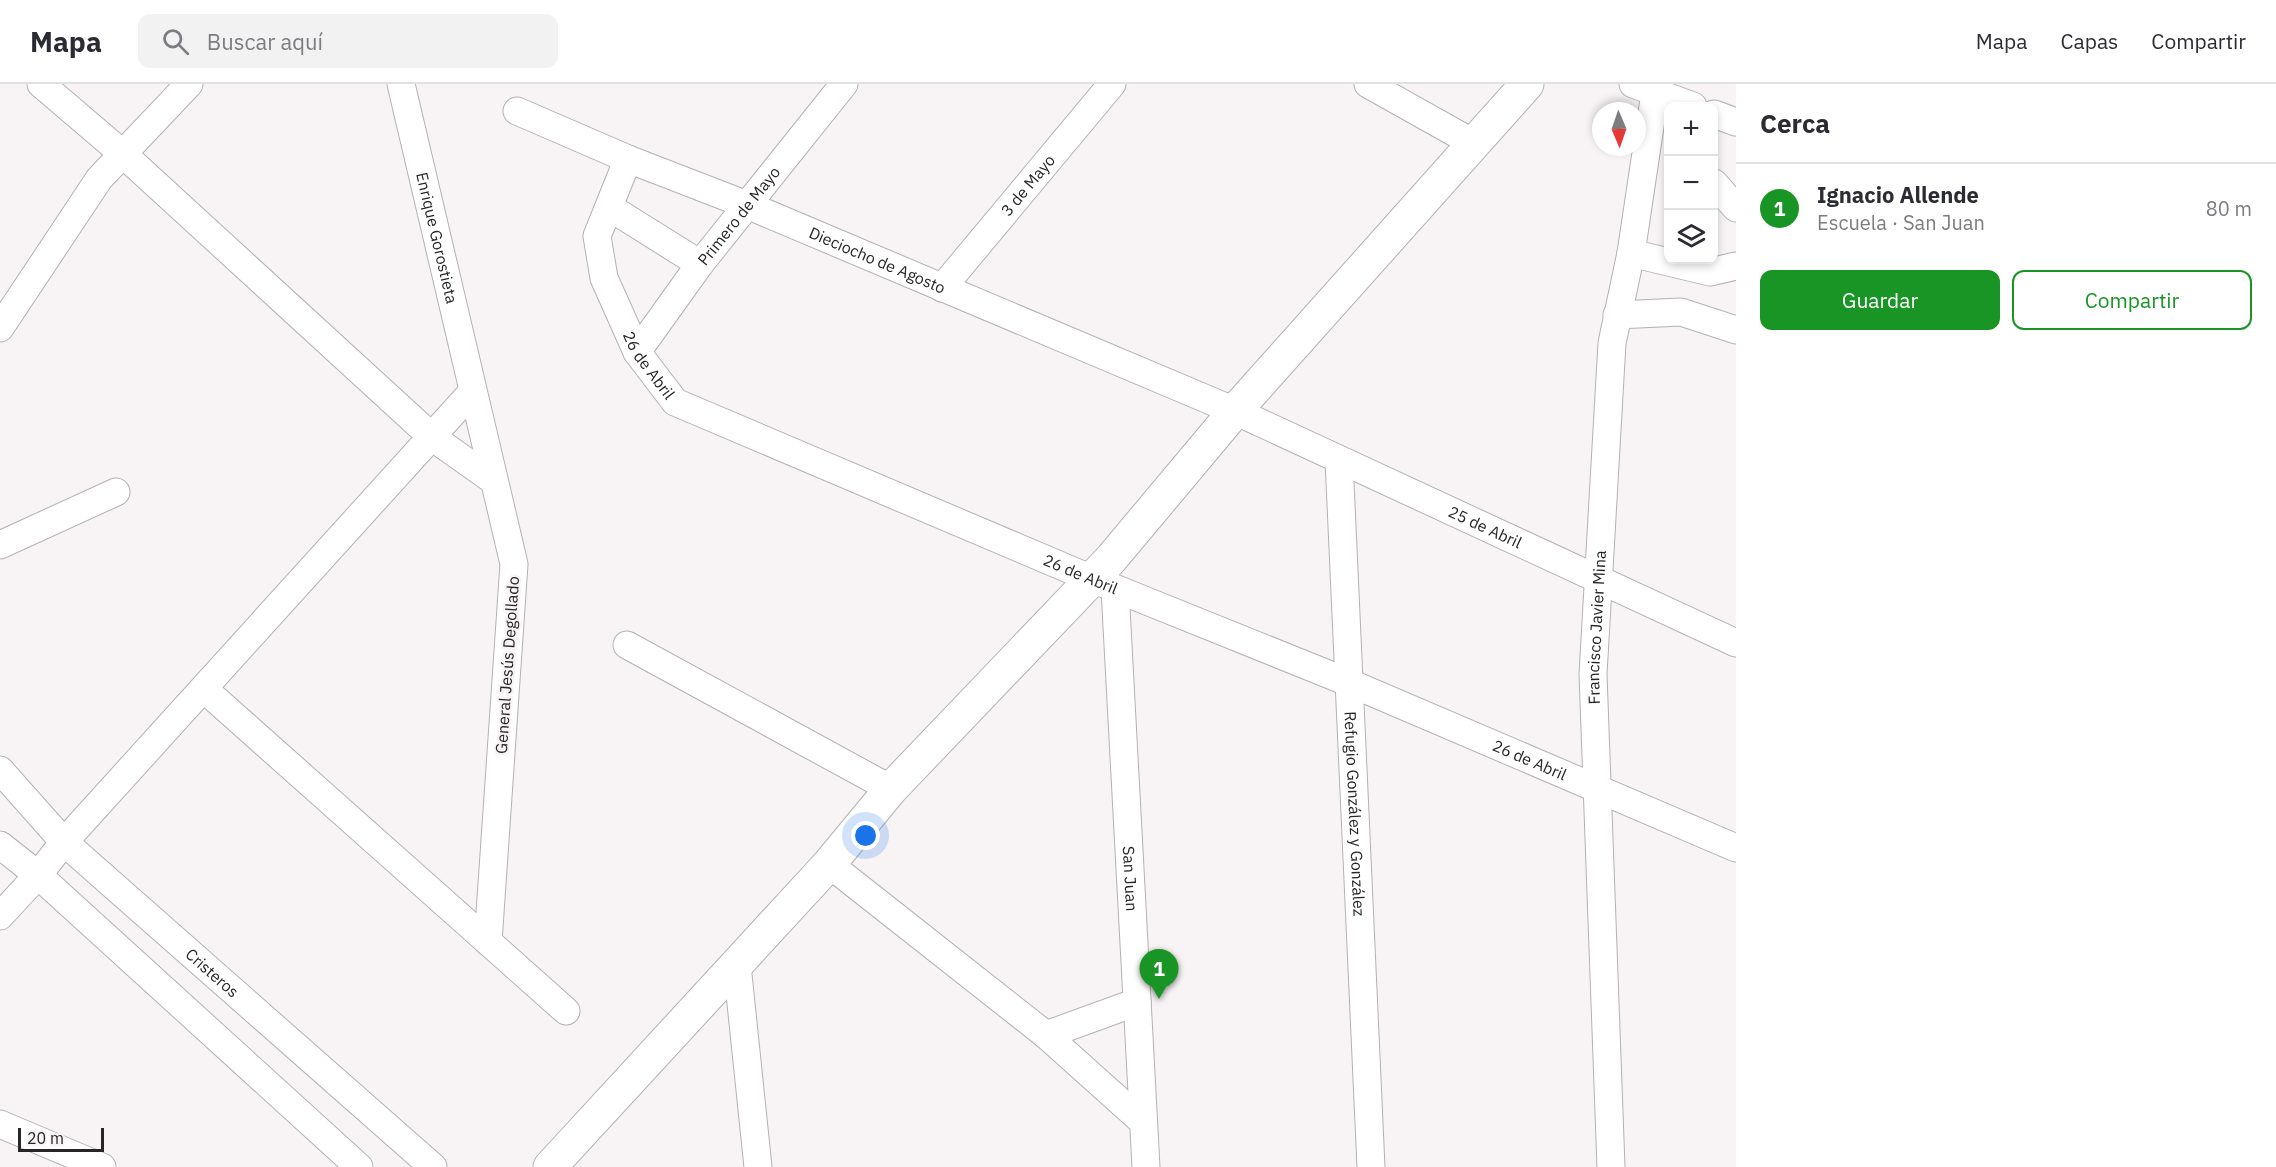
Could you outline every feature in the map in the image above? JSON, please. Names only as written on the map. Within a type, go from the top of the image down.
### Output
[{"type":"main road","points":[[550,1167],[829,864],[891,789],[1103,584],[1235,411],[1527,84]]},
{"type":"street","points":[[40,84],[123,154],[432,437],[494,481]]},
{"type":"street","points":[[0,328],[99,179],[189,84]]},
{"type":"street","name":"Enrique Gorostieta","points":[[401,84],[472,392]]},
{"type":"street","name":"Primero de Mayo","points":[[637,352],[700,264],[844,84]]},
{"type":"street","name":"3 de Mayo","points":[[942,288],[1112,84]]},
{"type":"street","points":[[1368,84],[1475,144]]},
{"type":"street","points":[[1644,88],[1682,102]]},
{"type":"street","name":"Francisco Javier Mina","points":[[1611,1167],[1593,674],[1612,343],[1659,130],[1644,88]]},
{"type":"street","name":"Dieciocho de Agosto","points":[[517,111],[628,159],[747,205],[1235,411]]},
{"type":"street","points":[[1718,116],[1736,122]]},
{"type":"street","name":"26 de Abril","points":[[628,159],[597,236],[604,278],[637,352],[675,402],[1103,584],[1350,683],[1736,848]]},
{"type":"street","points":[[1718,188],[1736,208]]},
{"type":"street","points":[[609,207],[700,264]]},
{"type":"street","points":[[1631,253],[1710,272],[1736,266]]},
{"type":"street","points":[[1617,315],[1681,312],[1736,330]]},
{"type":"street","points":[[0,916],[38,875],[64,842],[472,392]]},
{"type":"street","name":"General Jesús Degollado","points":[[472,392],[514,564],[488,942]]},
{"type":"street","name":"25 de Abril","points":[[1235,411],[1736,643]]},
{"type":"street","name":"Refugio González y González","points":[[1339,460],[1371,1167]]},
{"type":"street","points":[[0,545],[116,492]]},
{"type":"street","name":"San Juan","points":[[1103,584],[1137,1002],[1146,1167]]},
{"type":"street","points":[[627,645],[891,789]]},
{"type":"street","points":[[204,689],[566,1011]]},
{"type":"street","name":"Cristeros","points":[[0,770],[64,842],[433,1167]]},
{"type":"street","points":[[0,845],[38,875],[359,1167]]},
{"type":"street","points":[[829,864],[1046,1035],[1143,1122]]},
{"type":"street","points":[[736,965],[758,1167]]},
{"type":"street","points":[[1046,1035],[1137,1002]]},
{"type":"street","points":[[0,1124],[102,1167]]},
{"type":"place","name":"Ignacio Allende","points":[[1159,999]]}]
